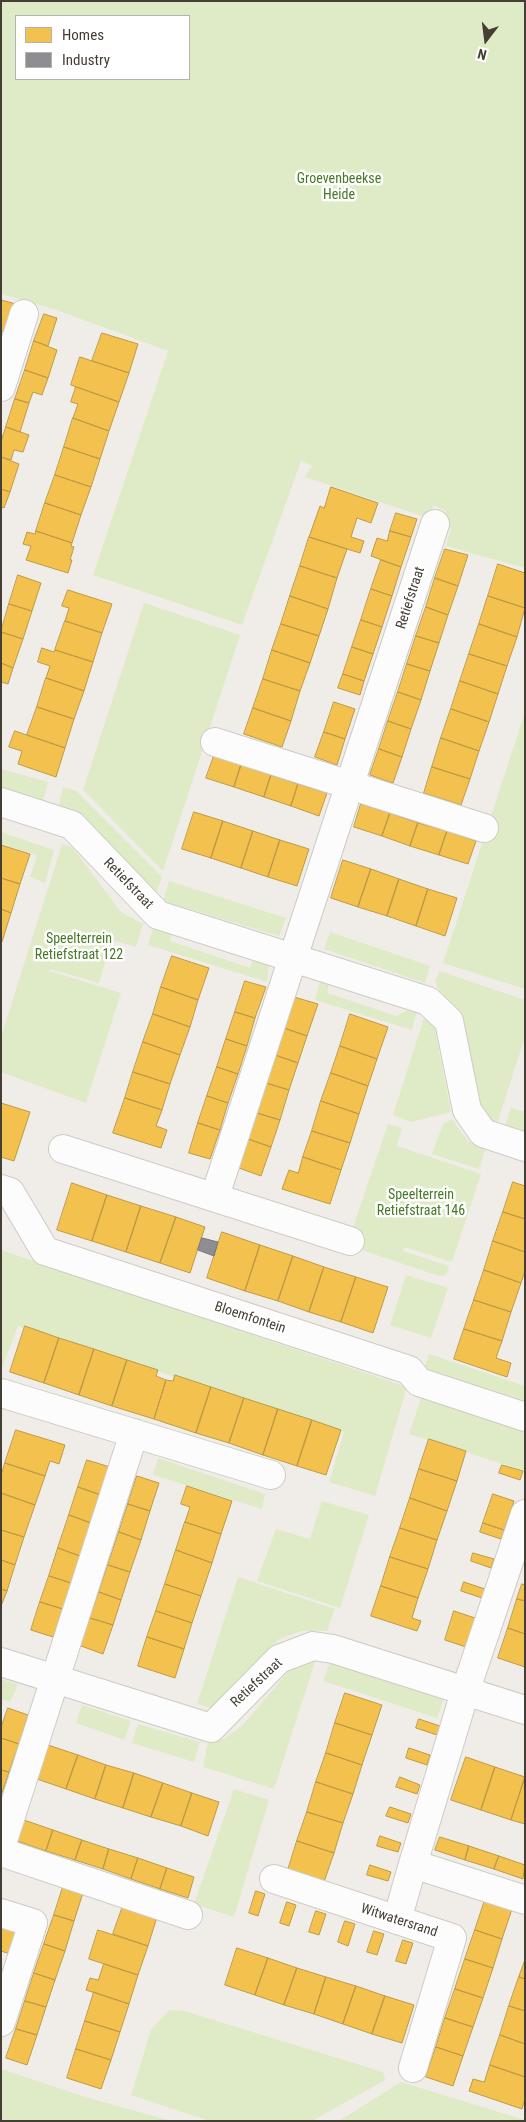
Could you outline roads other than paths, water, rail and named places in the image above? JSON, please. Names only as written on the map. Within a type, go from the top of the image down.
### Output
[{"type":"street","points":[[1,387],[24,314]]},
{"type":"street","name":"Retiefstraat","points":[[216,1196],[435,524]]},
{"type":"street","points":[[215,742],[484,828]]},
{"type":"street","name":"Retiefstraat","points":[[1,802],[72,826],[158,915],[428,1001],[449,1021],[467,1110],[483,1133],[525,1147]]},
{"type":"street","points":[[63,1149],[216,1196],[350,1241]]},
{"type":"street","name":"Bloemfontein","points":[[1,1189],[10,1192],[45,1251],[409,1370],[419,1382],[525,1417]]},
{"type":"street","points":[[1,1393],[271,1475]]},
{"type":"street","points":[[1,1846],[134,1433]]},
{"type":"street","points":[[397,1920],[465,1692],[525,1514]]},
{"type":"street","name":"Retiefstraat","points":[[1,1662],[211,1728],[279,1659],[313,1646],[332,1649],[525,1710]]},
{"type":"street","points":[[1,1852],[188,1915]]},
{"type":"street","points":[[413,1864],[525,1900]]},
{"type":"street","name":"Witwatersrand","points":[[274,1879],[452,1938],[413,2068]]},
{"type":"street","points":[[1,1913],[33,1922],[1,2022]]},
{"type":"park label","name":"Groevenbeekse Heide","points":[[339,187]]},
{"type":"park label","name":"Speelterrein Retiefstraat 122","points":[[79,948]]},
{"type":"park label","name":"Speelterrein Retiefstraat 146","points":[[421,1204]]}]
